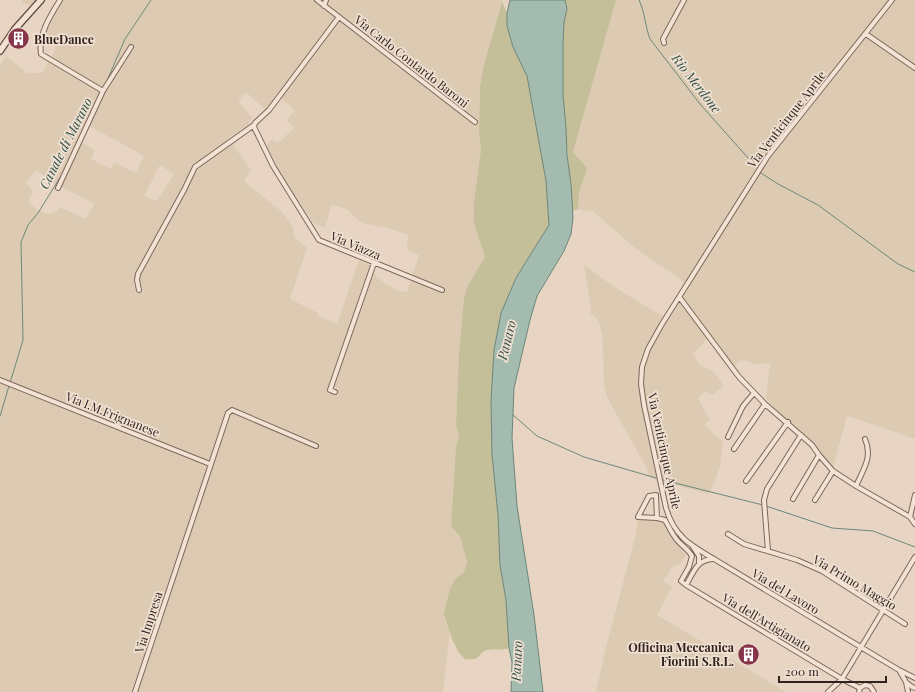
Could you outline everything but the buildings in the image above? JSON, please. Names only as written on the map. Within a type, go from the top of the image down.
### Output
[{"type":"main road","points":[[0,51],[15,29],[41,0]]},
{"type":"street","points":[[60,0],[46,24],[42,39],[41,54],[102,90]]},
{"type":"street","name":"Via Carlo Contardo Baroni","points":[[317,0],[475,122]]},
{"type":"street","points":[[324,6],[326,0]]},
{"type":"street","points":[[664,44],[663,39],[684,0]]},
{"type":"street","name":"Via Venticinque Aprile","points":[[670,521],[644,405],[641,384],[642,367],[648,350],[662,324],[680,298],[768,156],[892,0]]},
{"type":"street","points":[[139,290],[137,280],[138,274],[195,167],[254,125],[269,110],[339,17]]},
{"type":"street","points":[[866,34],[915,68]]},
{"type":"street","points":[[58,188],[102,90],[131,47]]},
{"type":"street","name":"Via Viazza","points":[[254,125],[272,166],[319,240],[442,290]]},
{"type":"street","points":[[335,392],[330,390],[374,263]]},
{"type":"street","points":[[680,298],[739,377],[765,404],[788,422],[812,445],[833,471],[910,517],[915,524]]},
{"type":"street","name":"Via I.M.Frignanese","points":[[0,380],[210,464]]},
{"type":"street","points":[[728,437],[743,406],[754,393]]},
{"type":"street","points":[[734,450],[765,404]]},
{"type":"street","points":[[210,464],[228,412],[232,410],[316,446]]},
{"type":"street","points":[[746,481],[788,422]]},
{"type":"street","points":[[768,551],[764,508],[764,500],[767,489],[801,435]]},
{"type":"street","points":[[856,486],[869,457],[869,447],[865,439]]},
{"type":"street","points":[[793,499],[819,455]]},
{"type":"street","name":"Via Impresa","points":[[135,692],[210,464]]},
{"type":"street","points":[[815,500],[833,471]]},
{"type":"street","points":[[657,518],[656,495],[649,496],[638,517],[665,520],[677,540],[690,551],[692,556],[689,566],[681,581],[686,585],[699,563],[699,556],[693,547]]},
{"type":"street","points":[[910,517],[915,495]]},
{"type":"street","name":"Via del Lavoro","points":[[670,521],[681,537],[693,547],[914,678]]},
{"type":"street","name":"Via Primo Maggio","points":[[728,534],[744,544],[797,560],[822,570],[905,624]]},
{"type":"street","points":[[828,692],[842,679],[860,646],[915,556]]},
{"type":"street","points":[[699,563],[714,559]]},
{"type":"street","name":"Via dell'Artigianato","points":[[686,585],[859,690],[862,686],[868,685],[874,692]]},
{"type":"street","points":[[899,670],[906,682],[908,692]]},
{"type":"street","points":[[906,682],[915,688]]},
{"type":"shaded area","points":[[23,0],[38,0],[32,6],[22,3]]},
{"type":"shaded area","points":[[60,0],[503,0],[483,68],[480,86],[479,132],[481,150],[474,202],[474,223],[485,257],[467,287],[464,299],[459,353],[456,426],[459,437],[456,446],[451,526],[460,536],[467,562],[464,572],[456,578],[446,622],[450,631],[443,692],[0,692],[0,65],[6,56],[27,73],[42,73],[55,50],[55,40],[45,33],[49,20]],"holes":[[[246,92],[266,110],[278,96],[295,110],[287,120],[294,128],[278,143],[271,140],[265,148],[284,180],[313,222],[325,228],[332,204],[348,210],[359,221],[366,224],[388,228],[408,235],[407,250],[419,255],[407,292],[399,291],[386,284],[376,276],[370,265],[359,260],[337,324],[318,316],[318,313],[290,299],[307,248],[294,237],[293,227],[282,212],[244,181],[251,170],[228,138],[248,125],[252,118],[238,101]],[[86,124],[144,156],[136,173],[114,163],[111,169],[91,159],[95,150],[78,141]],[[160,165],[174,174],[157,201],[144,196]],[[36,170],[56,184],[95,204],[85,219],[60,207],[54,213],[48,214],[39,211],[28,202],[33,191],[26,183]]]},
{"type":"shaded area","points":[[565,0],[616,0],[573,152],[587,168],[579,193],[578,209],[572,211],[563,95],[564,22],[567,9]]},
{"type":"shaded area","points":[[616,0],[915,0],[915,439],[847,416],[833,467],[766,399],[770,363],[756,364],[741,360],[732,367],[708,338],[693,354],[700,365],[713,371],[724,386],[712,395],[705,391],[698,398],[710,420],[704,425],[723,442],[720,466],[714,484],[708,494],[650,478],[646,467],[607,397],[604,384],[602,333],[598,319],[590,313],[591,307],[584,265],[619,290],[667,319],[687,284],[635,248],[594,212],[578,209],[579,193],[587,168],[573,152]]},
{"type":"shaded area","points":[[502,2],[507,13],[507,26],[513,47],[527,76],[546,181],[549,225],[516,278],[494,350],[491,401],[492,454],[498,515],[500,565],[506,600],[509,648],[487,650],[477,658],[465,659],[459,653],[452,639],[444,614],[450,588],[456,578],[464,572],[467,562],[460,536],[451,526],[456,446],[459,437],[456,426],[459,353],[464,299],[467,287],[485,257],[474,223],[474,202],[481,150],[479,132],[480,86],[483,68]]},
{"type":"shaded area","points":[[638,518],[665,522],[673,540],[687,554],[679,565],[672,567],[663,581],[672,587],[657,615],[786,692],[596,692],[605,651],[636,534]]},
{"type":"water","name":"Panaro","points":[[510,0],[565,0],[567,9],[564,22],[563,95],[573,218],[571,234],[564,251],[537,296],[530,320],[514,388],[512,438],[517,506],[534,615],[543,692],[511,692],[512,662],[509,648],[506,600],[500,565],[498,515],[492,454],[491,401],[494,350],[501,313],[516,278],[549,225],[546,181],[527,76],[513,47],[507,26],[507,13]]},
{"type":"waterway","name":"Canale di Marano","points":[[106,83],[125,39],[151,0]]},
{"type":"waterway","name":"Rio Merdone","points":[[639,0],[643,9],[650,39],[700,104],[757,168]]},
{"type":"waterway","name":"Rio Merdone","points":[[761,173],[778,184],[818,205],[898,264],[915,272]]},
{"type":"waterway","name":"Canale di Marano","points":[[10,383],[23,340],[21,242],[28,225],[38,213],[61,176]]},
{"type":"waterway","name":"Canale di Marano","points":[[0,416],[9,386]]},
{"type":"waterway","points":[[513,415],[537,436],[584,457],[656,478]]},
{"type":"waterway","points":[[663,480],[763,505]]},
{"type":"waterway","points":[[766,506],[832,528],[873,531],[915,547]]},
{"type":"place","name":"BlueDance","points":[[19,39]]},
{"type":"place","name":"Officina Meccanica Fiorini S.R.L.","points":[[749,654]]}]
